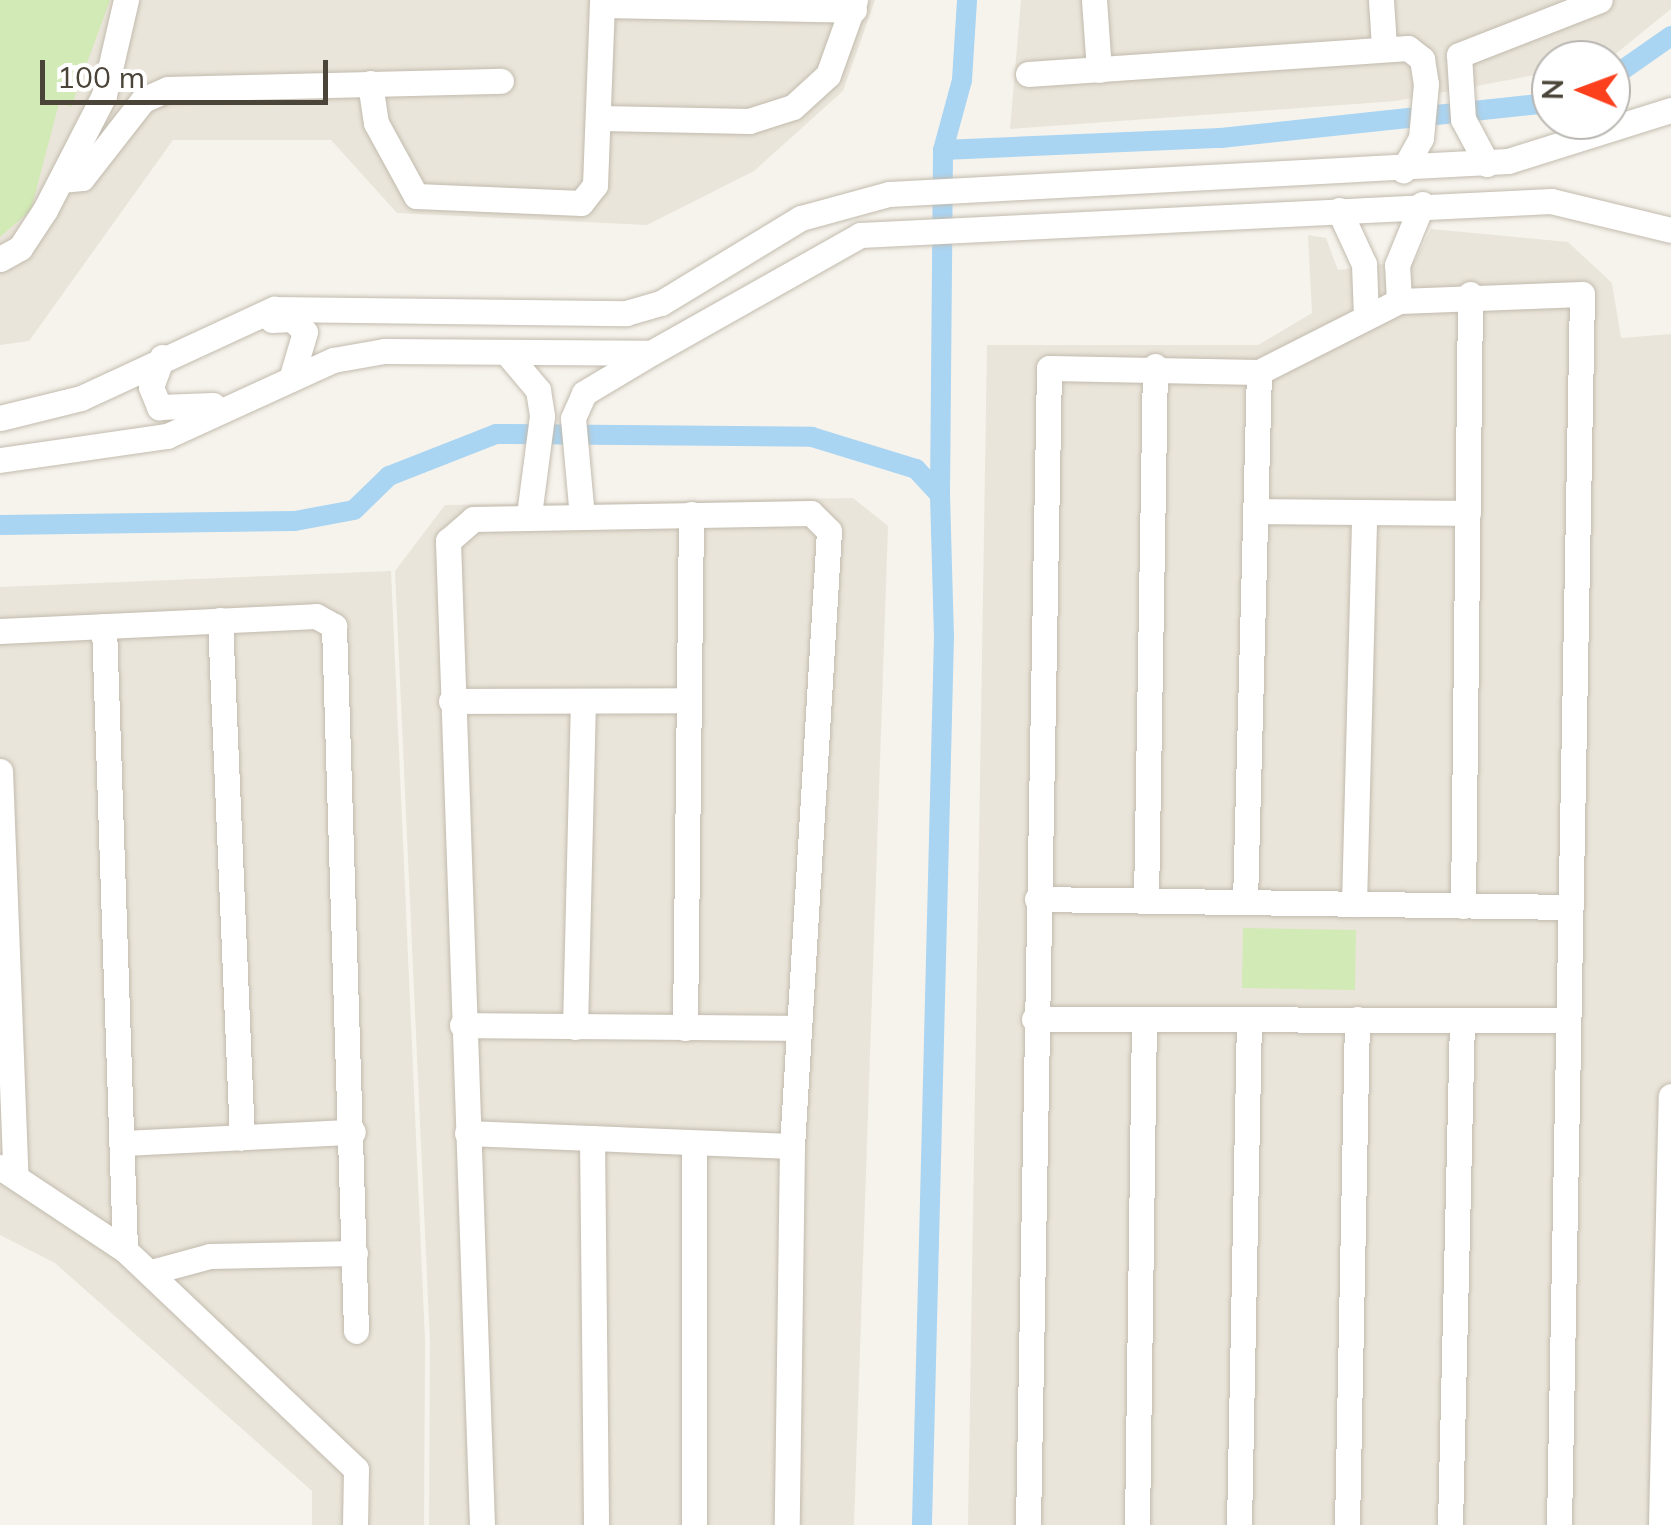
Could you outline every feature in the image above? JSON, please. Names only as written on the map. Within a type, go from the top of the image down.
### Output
[{"type":"street","points":[[0,259],[20,248],[61,180],[104,95],[126,0]]},
{"type":"street","points":[[1094,0],[1099,70]]},
{"type":"street","points":[[1381,0],[1384,47]]},
{"type":"street","points":[[1487,164],[1463,119],[1459,55],[1600,0]]},
{"type":"street","points":[[370,83],[403,185],[437,202],[581,204],[595,185],[602,2],[854,5],[828,75],[793,107],[749,121],[600,118]]},
{"type":"street","points":[[1028,74],[1384,47],[1418,52],[1426,81],[1421,138],[1403,170]]},
{"type":"street","points":[[61,180],[82,178],[144,100],[168,89],[501,80]]},
{"type":"street","points":[[0,418],[82,398],[215,333],[316,304],[550,318],[626,313],[661,303],[801,218],[890,194],[1487,164],[1548,156],[1671,110]]},
{"type":"street","points":[[582,517],[571,466],[584,394],[860,235],[1422,204],[1551,201],[1671,230]]},
{"type":"street","points":[[1399,301],[1396,265],[1422,204]]},
{"type":"street","points":[[1339,210],[1364,264],[1366,315]]},
{"type":"street","points":[[1463,906],[1470,294]]},
{"type":"street","points":[[1028,1525],[1034,1018],[1049,368],[1155,366],[1259,372],[1399,301],[1470,294],[1582,294],[1568,907],[1560,1525]]},
{"type":"street","points":[[215,333],[300,322],[306,345],[291,379]]},
{"type":"street","points":[[0,460],[167,436],[291,379],[384,351],[651,353]]},
{"type":"street","points":[[506,352],[538,390],[542,416],[530,515]]},
{"type":"street","points":[[162,357],[152,398],[168,410],[258,395]]},
{"type":"street","points":[[1146,901],[1155,366]]},
{"type":"street","points":[[1245,902],[1259,372]]},
{"type":"street","points":[[1256,511],[1468,513]]},
{"type":"street","points":[[1354,904],[1364,512]]},
{"type":"street","points":[[482,1525],[448,541],[473,519],[811,513],[828,532],[792,1146],[788,1525]]},
{"type":"street","points":[[685,1028],[691,514]]},
{"type":"street","points":[[0,631],[316,616],[337,636],[356,1331]]},
{"type":"street","points":[[220,620],[242,1138]]},
{"type":"street","points":[[104,626],[125,1250]]},
{"type":"street","points":[[451,702],[687,700]]},
{"type":"street","points":[[575,1027],[584,701]]},
{"type":"street","points":[[0,772],[8,1168],[151,1272],[356,1468],[355,1525]]},
{"type":"street","points":[[1037,899],[1568,907]]},
{"type":"street","points":[[1034,1018],[1566,1020]]},
{"type":"street","points":[[1137,1525],[1144,1019]]},
{"type":"street","points":[[1239,1525],[1249,1019]]},
{"type":"street","points":[[1347,1525],[1357,1020]]},
{"type":"street","points":[[1450,1525],[1462,1020]]},
{"type":"street","points":[[462,1024],[798,1028]]},
{"type":"street","points":[[1661,1525],[1671,1096]]},
{"type":"street","points":[[124,1143],[353,1132]]},
{"type":"street","points":[[467,1134],[792,1146]]},
{"type":"street","points":[[592,1138],[596,1525]]},
{"type":"street","points":[[694,1142],[694,1525]]},
{"type":"street","points":[[151,1272],[210,1256],[355,1253]]},
{"type":"shaded area","points":[[0,0],[875,0],[843,91],[754,171],[647,225],[397,213],[331,140],[173,140],[29,341],[0,345]]},
{"type":"shaded area","points":[[1021,0],[1671,0],[1671,9],[1631,41],[1531,40],[1531,76],[1396,101],[1010,129]]},
{"type":"shaded area","points":[[1431,229],[1568,242],[1612,283],[1621,338],[1671,334],[1671,1525],[968,1525],[987,345],[1258,345],[1312,313],[1308,235],[1326,238],[1338,270],[1415,260]]},
{"type":"shaded area","points":[[853,498],[888,526],[854,1525],[429,1525],[430,1343],[395,571],[445,505]]},
{"type":"shaded area","points":[[391,571],[425,1340],[424,1525],[312,1525],[312,1491],[55,1263],[0,1235],[0,587]]},
{"type":"green space","points":[[0,0],[110,0],[71,107],[59,103],[31,210],[0,237]]},
{"type":"green space","points":[[1243,928],[1356,930],[1355,990],[1242,988]]},
{"type":"waterway","points":[[940,495],[943,150],[962,80],[967,0]]},
{"type":"waterway","points":[[1631,64],[1671,36]]},
{"type":"waterway","points":[[943,150],[1221,138],[1531,105]]},
{"type":"waterway","points":[[0,525],[295,521],[354,510],[389,476],[496,434],[812,437],[916,469],[940,495],[944,636],[922,1525]]}]
